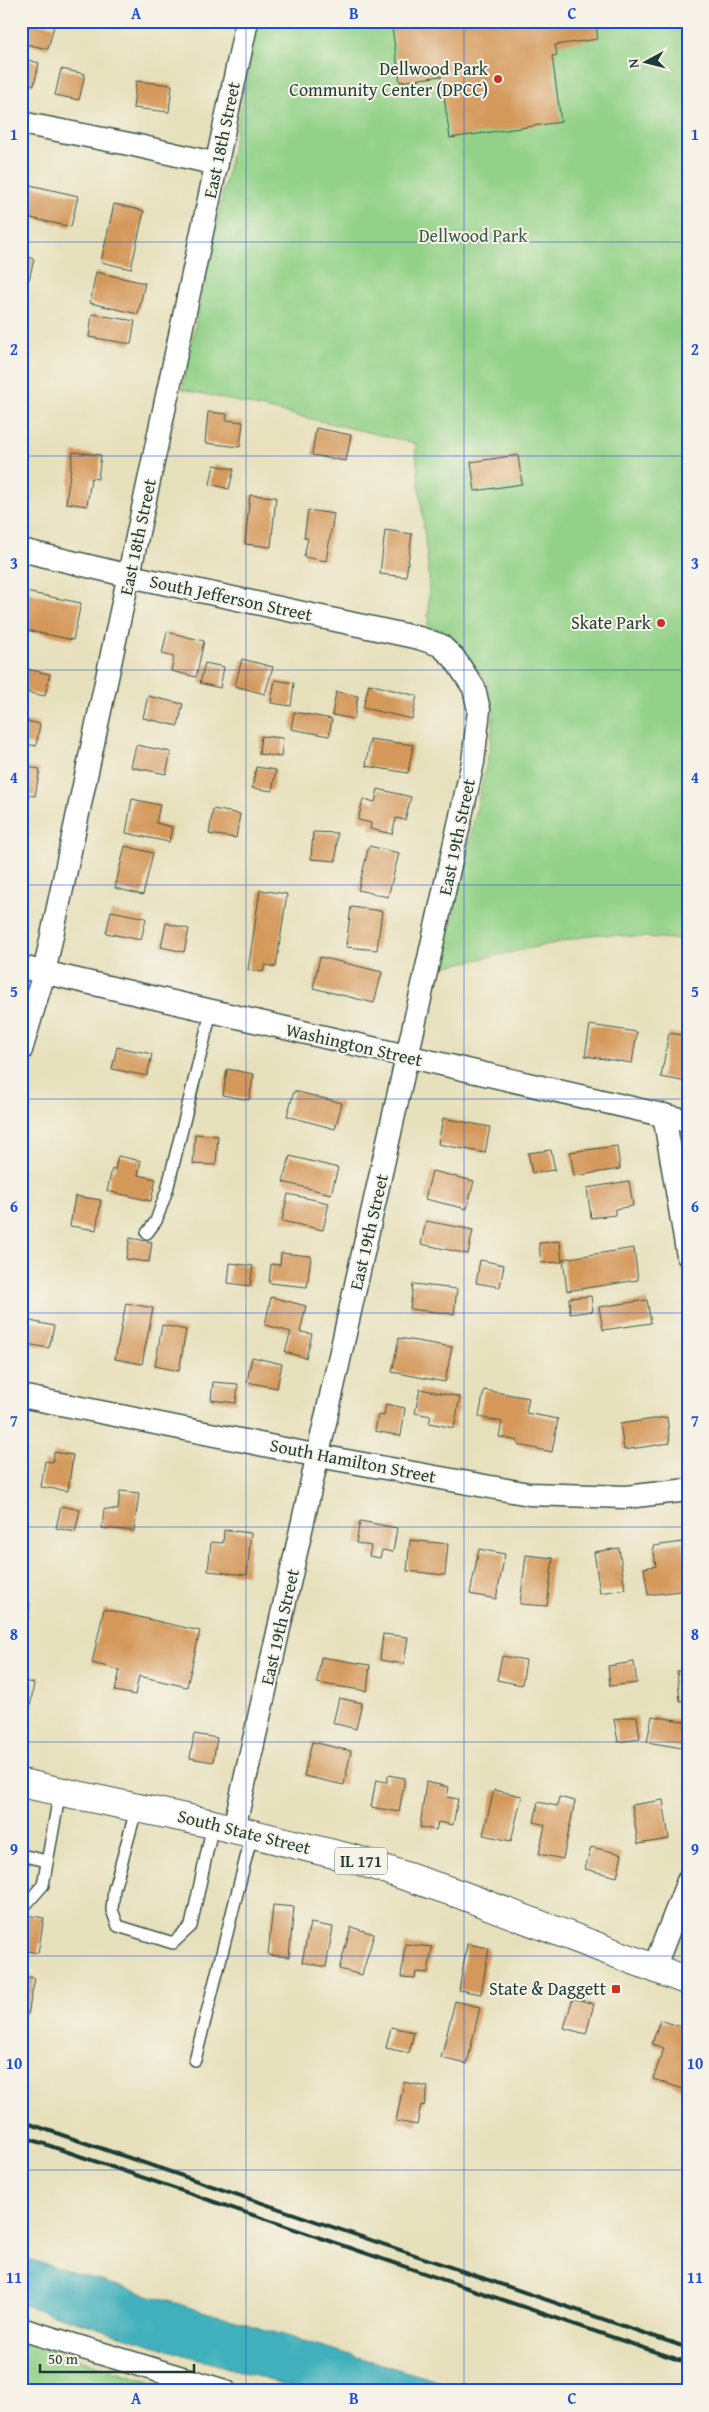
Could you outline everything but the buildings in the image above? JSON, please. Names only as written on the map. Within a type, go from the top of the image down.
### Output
[{"type":"main road","name":"South State Street","points":[[21,1783],[233,1829],[371,1864],[459,1894],[688,1981]]},
{"type":"street","name":"East 18th Street","points":[[21,1050],[44,973],[247,21]]},
{"type":"street","points":[[21,123],[218,164]]},
{"type":"street","name":"South Jefferson Street","points":[[21,550],[130,576],[419,638],[440,645]]},
{"type":"street","name":"East 19th Street","points":[[233,1829],[319,1456],[473,762],[479,710],[474,688],[454,658],[440,645]]},
{"type":"street","name":"Washington Street","points":[[21,967],[408,1058],[688,1121]]},
{"type":"street","points":[[664,1115],[688,1256]]},
{"type":"street","name":"South Hamilton Street","points":[[21,1396],[319,1456],[529,1494],[626,1497],[688,1490]]},
{"type":"street","points":[[654,1968],[688,1881]]},
{"type":"street","points":[[21,2329],[225,2391]]},
{"type":"lane","points":[[147,1233],[156,1221],[167,1190],[180,1128],[211,1012]]},
{"type":"lane","points":[[21,1910],[43,1885],[60,1791]]},
{"type":"lane","points":[[137,1807],[114,1889],[112,1910],[118,1926],[173,1943],[191,1926],[233,1829]]},
{"type":"lane","points":[[195,2060],[233,1829]]},
{"type":"lane","points":[[21,1855],[47,1861]]},
{"type":"green space","name":"Dellwood Park","points":[[259,21],[688,21],[688,940],[597,934],[442,967],[491,743],[494,711],[486,682],[470,658],[457,644],[428,629],[429,578],[415,443],[182,389]]},
{"type":"green space","points":[[21,2340],[177,2391],[21,2391]]},
{"type":"water","points":[[21,2257],[472,2391],[306,2391],[178,2353],[21,2304]]},
{"type":"railway","points":[[21,2121],[688,2348]]},
{"type":"railway","points":[[21,2136],[688,2363]]},
{"type":"place","name":"Dellwood Park Community Center (DPCC)","points":[[498,79]]},
{"type":"place","name":"Skate Park","points":[[661,623]]},
{"type":"place","name":"State & Daggett","points":[[616,1989]]}]
